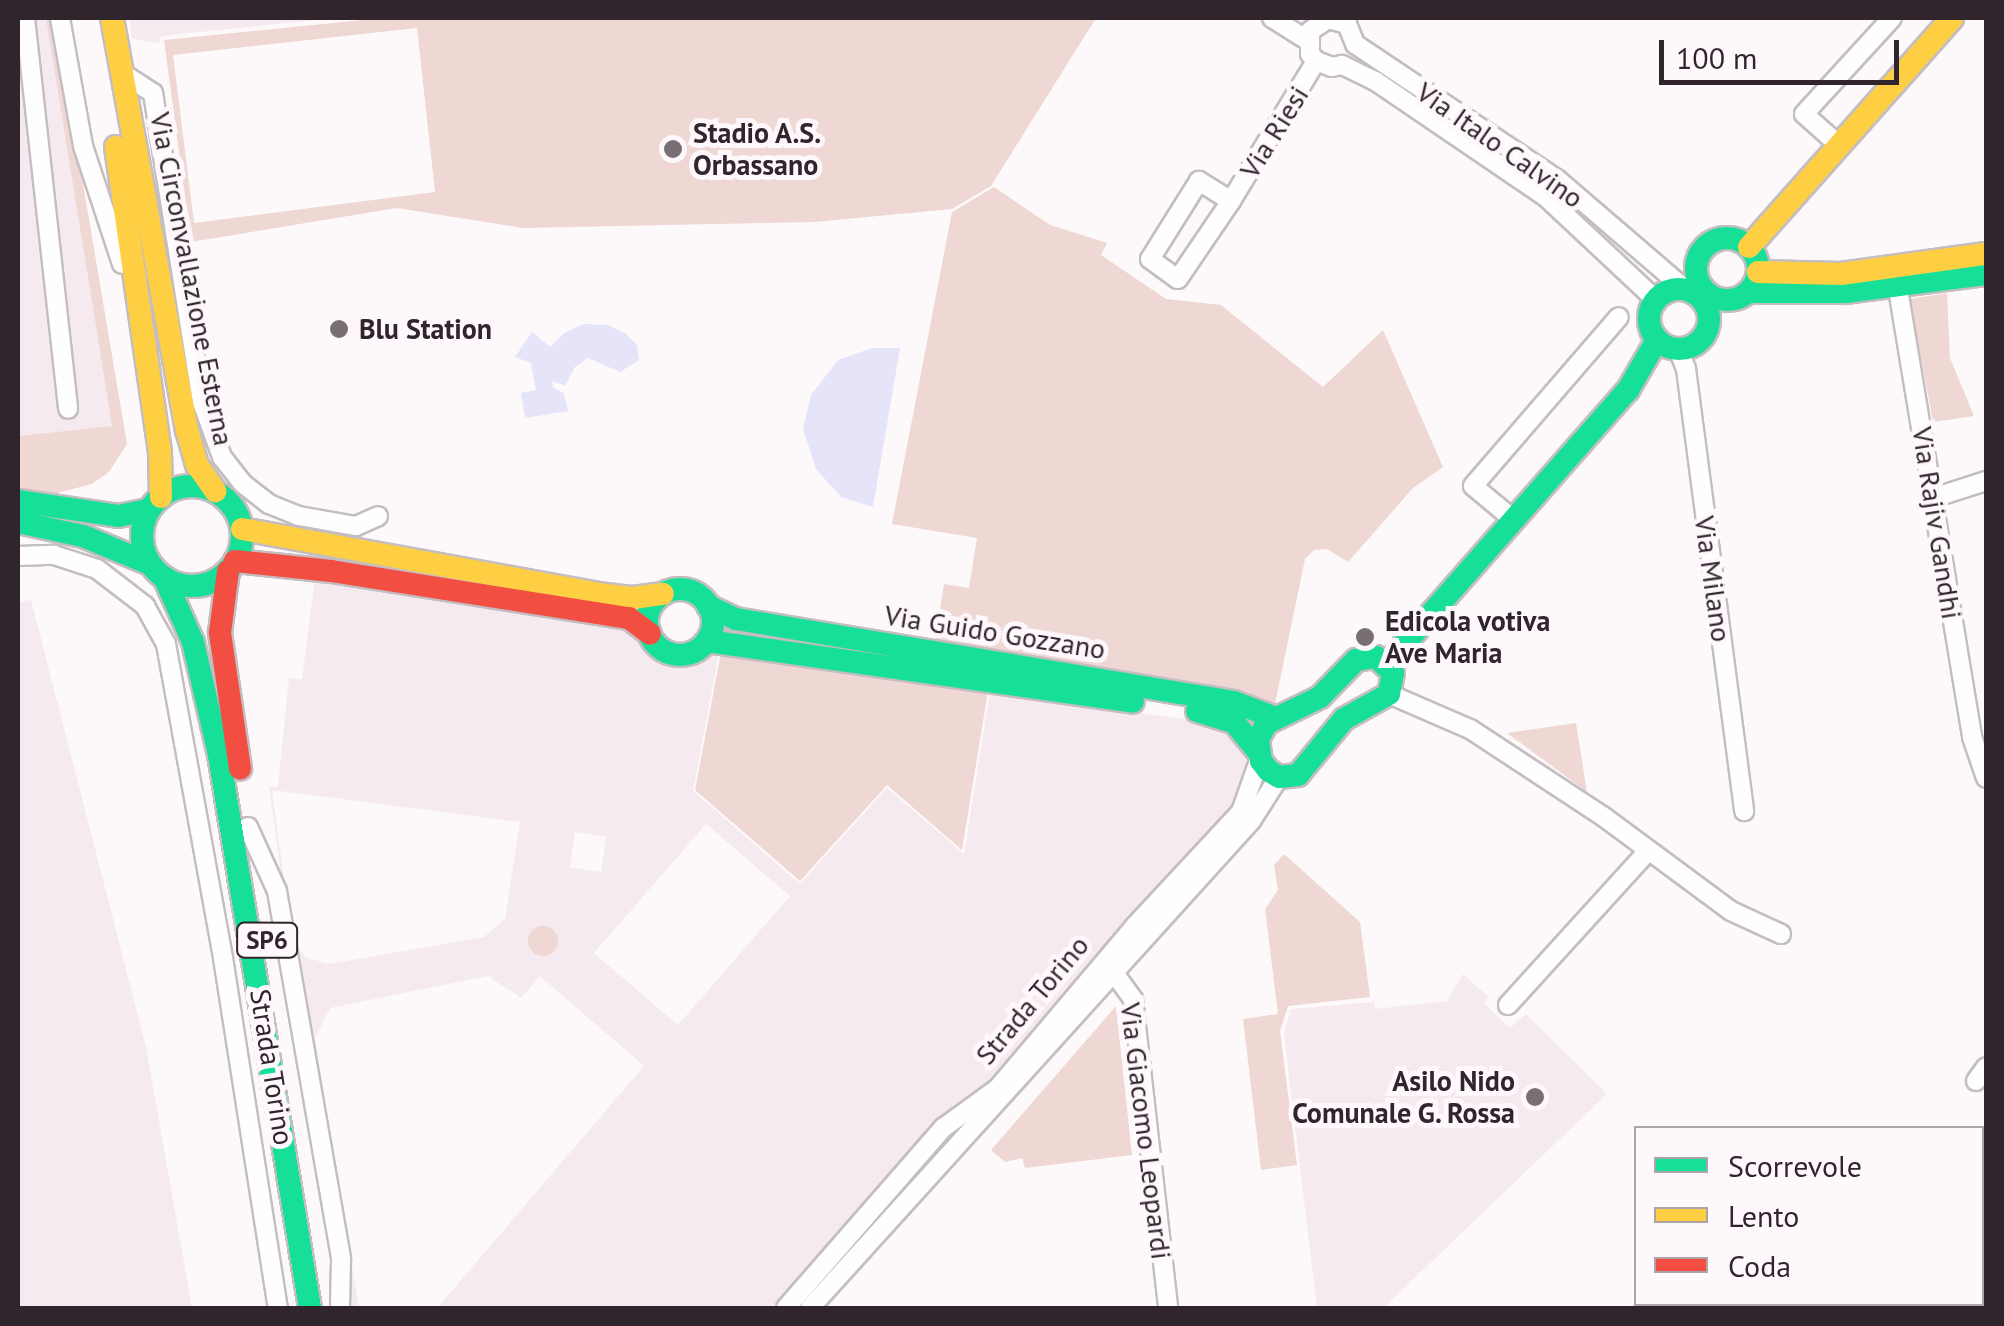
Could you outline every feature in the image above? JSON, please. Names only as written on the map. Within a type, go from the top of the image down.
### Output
[{"type":"street","points":[[25,18],[68,409]]},
{"type":"street","name":"Via Circonvallazione Esterna","points":[[60,18],[83,146],[118,251],[148,363]]},
{"type":"street","name":"Via Circonvallazione Esterna","points":[[94,18],[160,450],[155,504],[142,537],[193,642],[219,755],[314,1307]]},
{"type":"street","name":"Via Circonvallazione Esterna","points":[[112,18],[187,430],[197,465],[238,514],[242,529],[220,633],[314,1307]]},
{"type":"street","points":[[1272,18],[1307,40],[1316,62]]},
{"type":"street","points":[[1840,146],[1804,114],[1892,18]]},
{"type":"street","points":[[1753,282],[1749,247],[1952,18]]},
{"type":"street","points":[[1307,40],[1315,20],[1350,21],[1356,44],[1352,56],[1342,64]]},
{"type":"street","name":"Via Italo Calvino","points":[[1356,44],[1557,179],[1692,284]]},
{"type":"street","name":"Via Italo Calvino","points":[[1316,62],[1332,67],[1342,64],[1375,81],[1546,197],[1656,300]]},
{"type":"street","name":"Via Riesi","points":[[1231,201],[1199,181],[1150,259],[1178,279],[1231,201],[1316,62]]},
{"type":"street","name":"Via Circonvallazione Esterna","points":[[122,74],[154,93],[202,402],[222,457],[242,483],[269,504],[298,516],[356,526],[378,516]]},
{"type":"street","points":[[1749,247],[1726,238],[1708,245],[1698,259],[1692,284],[1700,299],[1712,304],[1733,300],[1753,282],[1846,292],[1986,254]]},
{"type":"street","points":[[1896,276],[1986,274]]},
{"type":"street","name":"Via Rajiv Gandhi","points":[[1896,276],[1972,737],[1986,778]]},
{"type":"street","points":[[1668,344],[1649,319],[1656,300],[1671,290],[1692,284]]},
{"type":"street","points":[[1387,664],[1668,344],[1702,338],[1712,304]]},
{"type":"street","points":[[1514,520],[1473,486],[1620,317]]},
{"type":"street","name":"Via Milano","points":[[1668,344],[1686,368],[1744,811]]},
{"type":"street","points":[[1934,498],[1986,481]]},
{"type":"street","name":"Via Circonvallazione Esterna","points":[[155,504],[189,486],[216,491]]},
{"type":"street","points":[[18,502],[118,516],[155,504]]},
{"type":"street","points":[[18,522],[82,536],[190,586],[204,584],[232,566],[331,571],[629,618],[671,654],[691,653],[707,641],[713,624],[708,606],[689,591],[633,598],[598,594],[242,529]]},
{"type":"street","name":"Strada Torino","points":[[18,556],[77,559],[113,579],[145,606],[166,644],[178,690],[268,1227],[278,1308]]},
{"type":"street","points":[[650,634],[649,612],[663,594]]},
{"type":"street","name":"Via Guido Gozzano","points":[[708,606],[736,619],[1215,698],[1274,717]]},
{"type":"street","name":"Via Guido Gozzano","points":[[707,641],[1221,715],[1243,730],[1279,777]]},
{"type":"street","points":[[1259,755],[1261,731],[1274,717],[1320,697],[1356,660],[1376,657],[1387,664],[1394,684],[1389,694],[1344,719],[1298,775],[1279,777]]},
{"type":"street","points":[[1389,694],[1470,729],[1731,911],[1781,934]]},
{"type":"street","name":"Strada Torino","points":[[1110,967],[1242,812],[1259,755]]},
{"type":"street","name":"Strada Torino","points":[[799,1306],[943,1128],[998,1088],[1251,821],[1279,777]]},
{"type":"street","name":"Via Circonvallazione Esterna","points":[[248,826],[276,892],[341,1258],[340,1308]]},
{"type":"street","points":[[1508,1005],[1648,851]]},
{"type":"street","name":"Via Giacomo Leopardi","points":[[1110,967],[1133,999],[1168,1308]]},
{"type":"shaded area","points":[[18,18],[46,18],[112,426],[18,436]]},
{"type":"shaded area","points":[[46,18],[55,18],[127,444],[109,472],[92,484],[54,494],[18,489],[18,436],[112,426]]},
{"type":"shaded area","points":[[129,18],[337,18],[161,36],[159,43],[132,39]]},
{"type":"shaded area","points":[[382,18],[1096,18],[991,186],[952,209],[814,222],[523,228],[397,208],[191,242],[164,40]],"holes":[[[417,28],[435,192],[194,223],[173,55]]]},
{"type":"shaded area","points":[[994,187],[1050,225],[1107,243],[1101,255],[1166,299],[1221,305],[1323,387],[1383,330],[1443,467],[1413,488],[1348,562],[1327,549],[1314,550],[1305,559],[1275,704],[935,643],[944,584],[969,588],[977,538],[892,524],[952,212]]},
{"type":"shaded area","points":[[1947,293],[1950,358],[1974,416],[1933,422],[1910,299]]},
{"type":"shaded area","points":[[315,578],[639,631],[670,660],[692,658],[709,645],[720,647],[693,791],[800,884],[887,788],[964,854],[990,692],[1211,723],[1230,734],[1245,753],[1248,772],[1243,796],[793,1308],[437,1308],[644,1066],[540,976],[521,998],[488,976],[330,1008],[315,1038],[359,1308],[340,1308],[269,787],[278,787],[289,678],[302,679]],"holes":[[[272,790],[520,822],[505,919],[484,937],[329,964],[305,957],[292,938]],[[706,824],[790,896],[678,1025],[594,953]],[[575,832],[606,837],[601,872],[570,867]]]},
{"type":"shaded area","points":[[31,600],[146,1047],[192,1308],[18,1308],[18,602]]},
{"type":"shaded area","points":[[722,647],[988,691],[962,850],[887,785],[800,881],[695,790]]},
{"type":"shaded area","points":[[1576,723],[1587,792],[1507,733]]},
{"type":"shaded area","points":[[1284,854],[1360,922],[1370,997],[1288,1006],[1280,1031],[1297,1165],[1261,1170],[1243,1019],[1278,1014],[1265,909],[1278,890],[1274,865]]},
{"type":"shaded area","points":[[543,926],[554,930],[558,941],[554,952],[543,956],[532,952],[528,941],[532,930]]},
{"type":"shaded area","points":[[1463,974],[1489,997],[1484,1003],[1510,1028],[1526,1014],[1607,1094],[1383,1308],[1317,1308],[1284,1035],[1291,1009],[1374,1002],[1375,1009],[1447,1001]]},
{"type":"shaded area","points":[[1116,1006],[1132,1155],[1025,1168],[1022,1158],[1005,1162],[991,1150]]},
{"type":"water","points":[[584,324],[608,325],[626,334],[637,345],[639,360],[620,372],[588,358],[575,367],[565,386],[552,381],[553,387],[564,394],[568,411],[525,418],[521,393],[536,390],[531,363],[515,357],[532,332],[550,347],[564,333]]},
{"type":"water","points":[[872,348],[900,348],[873,507],[841,497],[816,469],[803,429],[811,395],[838,360]]},
{"type":"traffic: fast","points":[[1727,238],[1749,247],[1758,269],[1749,291],[1727,300],[1705,291],[1696,269],[1705,247],[1727,238]]},
{"type":"traffic: fast","points":[[1749,292],[1846,292],[1986,274]]},
{"type":"traffic: fast","points":[[1679,289],[1700,298],[1709,319],[1700,340],[1679,349],[1658,340],[1649,319],[1658,298],[1679,289]]},
{"type":"traffic: fast","points":[[1387,664],[1628,390],[1657,340]]},
{"type":"traffic: fast","points":[[192,486],[211,490],[227,501],[238,517],[242,536],[238,555],[227,571],[211,582],[192,586],[173,582],[157,571],[146,555],[142,536],[146,517],[157,501],[173,490],[192,486]]},
{"type":"traffic: fast","points":[[18,501],[118,516],[149,510]]},
{"type":"traffic: fast","points":[[18,522],[83,536],[150,564]]},
{"type":"traffic: fast","points":[[164,577],[193,642],[219,755],[310,1308]]},
{"type":"traffic: fast","points":[[680,589],[703,599],[713,622],[703,645],[680,655],[657,645],[647,622],[657,599],[680,589]]},
{"type":"traffic: fast","points":[[708,606],[736,619],[1234,702],[1273,717]]},
{"type":"traffic: fast","points":[[707,641],[1133,702]]},
{"type":"traffic: fast","points":[[1376,657],[1393,673],[1389,694],[1344,719],[1298,775],[1279,777],[1268,770],[1261,761],[1258,739],[1267,723],[1320,697],[1356,660],[1376,657]]},
{"type":"traffic: fast","points":[[1197,711],[1234,722],[1258,752]]},
{"type":"traffic: slow","points":[[112,18],[187,430],[197,465],[215,491]]},
{"type":"traffic: slow","points":[[1749,247],[1952,18]]},
{"type":"traffic: slow","points":[[116,147],[160,451],[161,497]]},
{"type":"traffic: slow","points":[[1758,272],[1841,274],[1986,254]]},
{"type":"traffic: slow","points":[[242,529],[598,594],[633,598],[663,594]]},
{"type":"traffic: jam","points":[[235,561],[331,571],[629,618],[650,634]]},
{"type":"traffic: jam","points":[[228,571],[220,633],[240,769]]},
{"type":"place","name":"Stadio A.S. Orbassano","points":[[673,149]]},
{"type":"place","name":"Blu Station","points":[[339,329]]},
{"type":"place","name":"Edicola votiva Ave Maria","points":[[1365,637]]},
{"type":"place","name":"Asilo Nido Comunale G. Rossa","points":[[1535,1097]]}]
